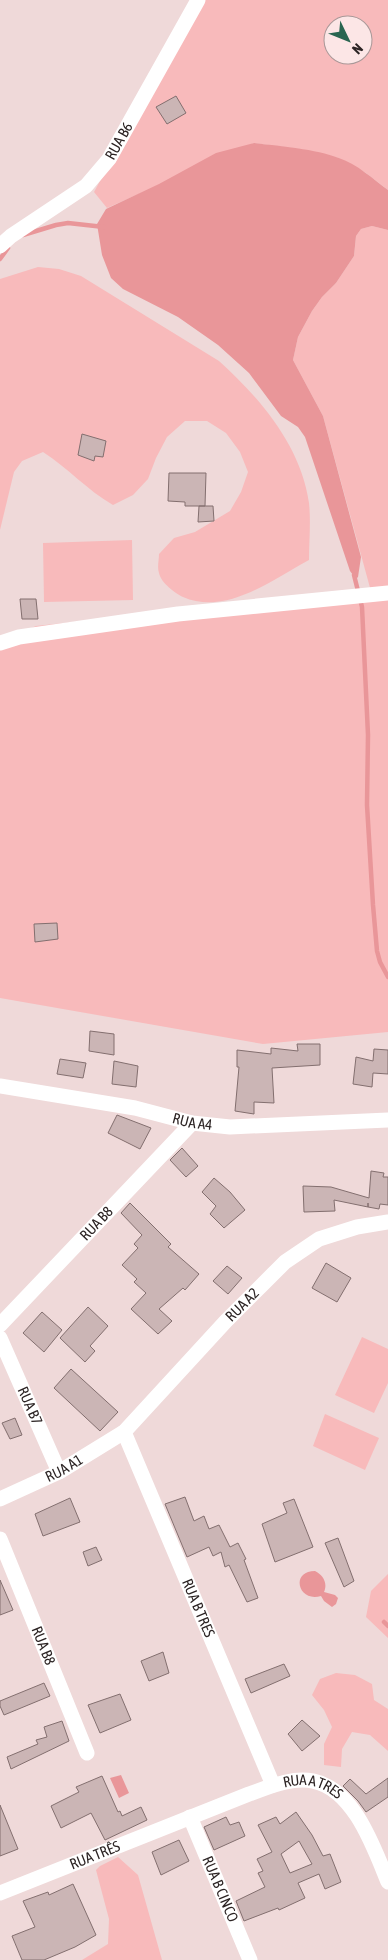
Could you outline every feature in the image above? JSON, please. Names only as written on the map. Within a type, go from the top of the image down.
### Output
[{"type":"street","name":"RUA B6","points":[[0,246],[11,236],[86,186],[109,159],[198,0]]},
{"type":"street","points":[[0,643],[19,637],[178,614],[388,593]]},
{"type":"street","name":"RUA A4","points":[[0,1086],[135,1108],[192,1123],[230,1127],[388,1120]]},
{"type":"street","name":"RUA B8","points":[[0,1325],[192,1123]]},
{"type":"street","name":"RUA A2","points":[[124,1432],[226,1321],[286,1262],[319,1239],[357,1227],[388,1222]]},
{"type":"street","name":"RUA B7","points":[[0,1338],[59,1472]]},
{"type":"street","name":"RUA A1","points":[[0,1499],[59,1472],[124,1432]]},
{"type":"street","name":"RUA B TRES","points":[[124,1432],[273,1785]]},
{"type":"street","name":"RUA B8","points":[[0,1539],[87,1753]]},
{"type":"street","name":"RUA A TRES","points":[[190,1817],[273,1785],[292,1781],[312,1781],[326,1786],[343,1797],[359,1819],[388,1882]]},
{"type":"street","name":"RUA TRÊS","points":[[0,1893],[190,1817]]},
{"type":"street","name":"RUA B CINCO","points":[[190,1817],[250,1960]]},
{"type":"shaded area","points":[[199,0],[388,0],[388,190],[366,173],[339,158],[299,149],[254,143],[107,208],[94,192]]},
{"type":"shaded area","points":[[254,143],[309,150],[339,158],[358,168],[388,190],[388,230],[372,226],[361,229],[356,236],[354,256],[336,283],[322,297],[312,311],[298,337],[293,360],[323,416],[361,557],[358,577],[356,579],[350,571],[305,437],[298,427],[281,416],[249,373],[218,345],[178,317],[123,289],[111,278],[102,255],[97,224],[106,209],[159,184],[216,153]]},
{"type":"shaded area","points":[[372,226],[388,230],[388,1032],[263,1044],[0,998],[0,642],[36,626],[147,614],[372,595],[323,416],[293,360],[298,337],[312,311],[322,297],[336,283],[354,256],[356,236],[361,229]]},
{"type":"shaded area","points":[[38,267],[59,269],[81,276],[219,361],[249,391],[276,424],[288,443],[305,482],[310,510],[309,560],[264,586],[232,599],[216,602],[199,602],[183,597],[162,580],[158,571],[159,554],[174,538],[195,532],[230,511],[241,492],[248,472],[240,452],[226,433],[207,421],[185,421],[167,437],[148,479],[133,495],[113,505],[43,452],[22,461],[14,472],[0,530],[0,279]]},
{"type":"shaded area","points":[[132,540],[133,600],[44,602],[43,543]]},
{"type":"shaded area","points":[[362,1337],[388,1349],[388,1383],[374,1413],[335,1395]]},
{"type":"shaded area","points":[[325,1414],[379,1438],[365,1470],[313,1446]]},
{"type":"shaded area","points":[[315,1571],[324,1580],[324,1592],[335,1595],[338,1598],[336,1604],[332,1607],[321,1596],[313,1597],[302,1591],[300,1581],[302,1576],[307,1572]]},
{"type":"shaded area","points":[[388,1574],[388,1638],[366,1617],[371,1591]]},
{"type":"shaded area","points":[[336,1673],[355,1675],[372,1684],[374,1700],[388,1709],[388,1751],[370,1735],[352,1732],[342,1749],[341,1767],[324,1765],[324,1744],[332,1727],[324,1710],[312,1695],[320,1679]]},
{"type":"shaded area","points":[[121,1775],[129,1793],[119,1798],[110,1778]]},
{"type":"shaded area","points":[[118,1857],[138,1875],[162,1960],[82,1960],[108,1944],[109,1919],[96,1870]]},
{"type":"building","points":[[176,96],[186,113],[167,124],[156,107]]},
{"type":"building","points":[[82,434],[106,441],[103,457],[95,456],[94,461],[78,455]]},
{"type":"building","points":[[169,473],[206,473],[205,506],[185,506],[185,502],[168,501]]},
{"type":"building","points":[[199,506],[213,506],[214,521],[198,522]]},
{"type":"building","points":[[20,599],[36,599],[38,619],[22,619]]},
{"type":"building","points":[[57,923],[58,939],[35,942],[34,924]]},
{"type":"building","points":[[90,1031],[114,1034],[114,1055],[89,1051]]},
{"type":"building","points":[[297,1044],[320,1044],[320,1065],[272,1068],[274,1103],[254,1102],[254,1114],[235,1111],[239,1067],[237,1067],[237,1050],[271,1054],[271,1048],[298,1051]]},
{"type":"building","points":[[374,1049],[388,1050],[388,1074],[373,1073],[372,1087],[353,1084],[356,1057],[373,1061]]},
{"type":"building","points":[[60,1059],[86,1063],[83,1078],[57,1074]]},
{"type":"building","points":[[114,1061],[138,1066],[136,1087],[112,1084]]},
{"type":"building","points":[[117,1115],[151,1128],[140,1149],[108,1133]]},
{"type":"building","points":[[182,1148],[198,1166],[186,1177],[170,1160]]},
{"type":"building","points":[[371,1171],[384,1173],[383,1177],[388,1177],[388,1205],[380,1204],[379,1209],[334,1200],[335,1211],[304,1212],[303,1186],[331,1187],[369,1198]]},
{"type":"building","points":[[214,1178],[230,1192],[245,1210],[224,1228],[210,1214],[216,1206],[202,1192]]},
{"type":"building","points":[[130,1203],[171,1244],[168,1247],[199,1274],[185,1290],[183,1288],[159,1309],[172,1321],[158,1334],[131,1309],[146,1293],[134,1282],[137,1279],[122,1265],[138,1248],[134,1244],[142,1235],[121,1213]]},
{"type":"building","points":[[326,1263],[351,1278],[337,1302],[312,1288]]},
{"type":"building","points":[[227,1266],[242,1278],[228,1294],[213,1281]]},
{"type":"building","points":[[88,1307],[108,1326],[90,1346],[95,1351],[85,1362],[60,1338]]},
{"type":"building","points":[[42,1312],[62,1330],[44,1352],[23,1333]]},
{"type":"building","points":[[71,1369],[118,1412],[100,1431],[54,1388]]},
{"type":"building","points":[[15,1418],[22,1435],[10,1439],[2,1423]]},
{"type":"building","points":[[185,1497],[194,1521],[204,1516],[209,1529],[219,1525],[230,1547],[238,1543],[246,1559],[244,1560],[258,1598],[247,1602],[229,1565],[225,1567],[221,1552],[213,1556],[209,1547],[187,1557],[165,1504]]},
{"type":"building","points":[[70,1498],[80,1522],[43,1536],[35,1514]]},
{"type":"building","points":[[294,1499],[313,1547],[275,1562],[262,1524],[287,1513],[283,1503]]},
{"type":"building","points":[[338,1538],[354,1581],[344,1587],[325,1543]]},
{"type":"building","points":[[96,1547],[102,1560],[88,1566],[83,1552]]},
{"type":"building","points":[[0,1580],[13,1610],[0,1615]]},
{"type":"building","points":[[163,1652],[169,1673],[149,1681],[141,1661]]},
{"type":"building","points":[[284,1664],[290,1676],[251,1693],[245,1679]]},
{"type":"building","points":[[44,1683],[50,1696],[4,1715],[0,1701]]},
{"type":"building","points":[[120,1694],[131,1720],[100,1733],[88,1705]]},
{"type":"building","points":[[302,1720],[320,1736],[302,1751],[288,1734]]},
{"type":"building","points":[[62,1721],[69,1741],[11,1769],[7,1757],[38,1744],[36,1740],[47,1737],[44,1727]]},
{"type":"building","points":[[102,1776],[118,1812],[120,1811],[122,1816],[141,1807],[147,1820],[105,1840],[91,1813],[61,1828],[51,1806],[79,1792],[76,1787]]},
{"type":"building","points":[[388,1778],[388,1797],[366,1812],[343,1786],[350,1779],[366,1794]]},
{"type":"building","points":[[0,1805],[18,1849],[0,1856]]},
{"type":"building","points":[[296,1812],[312,1835],[323,1856],[330,1854],[341,1882],[325,1889],[319,1874],[298,1883],[305,1898],[279,1910],[278,1908],[244,1921],[236,1901],[265,1887],[258,1873],[263,1871],[257,1859],[272,1852],[258,1825],[276,1817],[280,1824]],"holes":[[[299,1841],[312,1864],[290,1873],[281,1854]]]},
{"type":"building","points":[[226,1817],[230,1825],[239,1822],[245,1836],[214,1850],[204,1827]]},
{"type":"building","points":[[179,1840],[189,1861],[161,1875],[152,1852]]},
{"type":"building","points":[[73,1884],[96,1935],[75,1947],[44,1960],[22,1960],[12,1936],[35,1927],[23,1901],[48,1892],[49,1895]]},
{"type":"waterway","points":[[23,235],[68,223],[104,227]]},
{"type":"waterway","points":[[0,259],[8,248]]},
{"type":"waterway","points":[[354,575],[362,607],[368,735],[367,805],[373,905],[377,951],[380,962],[388,977]]},
{"type":"waterway","points":[[384,1622],[388,1626]]}]
